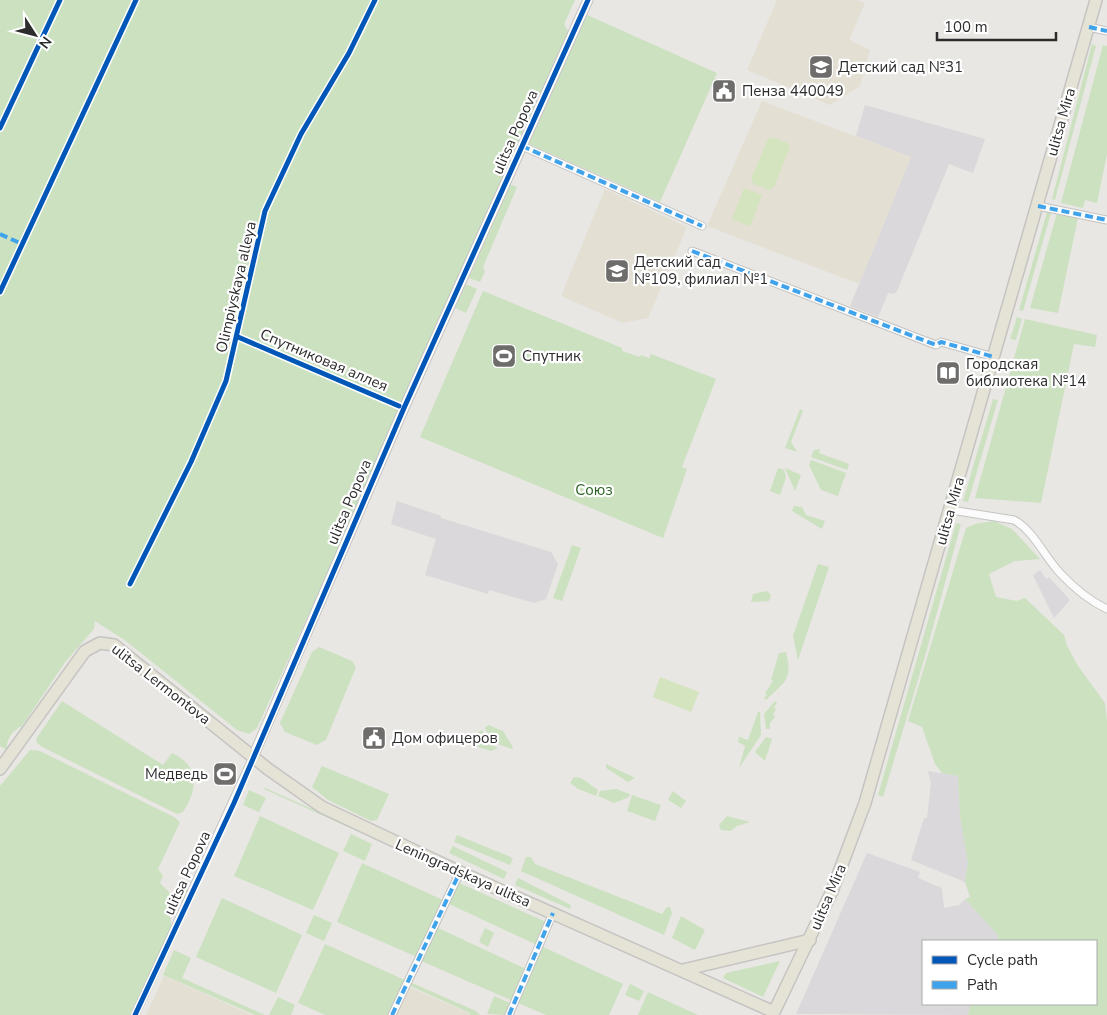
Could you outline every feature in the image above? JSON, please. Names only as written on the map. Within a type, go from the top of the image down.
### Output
[{"type":"main road","name":"ulitsa Mira","points":[[778,1014],[833,888],[865,803],[951,510],[1096,0]]},
{"type":"main road","name":"ulitsa Lermontova","points":[[0,769],[79,658],[89,647],[100,643],[107,643],[119,649],[253,757]]},
{"type":"main road","name":"Leningradskaya ulitsa","points":[[253,757],[304,796],[322,807],[460,872],[778,1014]]},
{"type":"main road","points":[[683,970],[810,940]]},
{"type":"main road","points":[[713,984],[707,978],[708,970],[712,965],[722,961]]},
{"type":"street","name":"ulitsa Popova","points":[[135,1015],[253,757],[401,416],[588,0]]},
{"type":"street","points":[[1089,27],[1107,31]]},
{"type":"street","points":[[522,146],[702,226]]},
{"type":"street","points":[[1038,206],[1107,220]]},
{"type":"street","points":[[692,251],[936,345],[941,342],[994,357]]},
{"type":"street","points":[[951,510],[1014,520],[1023,525],[1060,573],[1090,599],[1107,609]]},
{"type":"street","points":[[392,1015],[460,872]]},
{"type":"street","points":[[509,1015],[553,913]]},
{"type":"shaded area","points":[[777,0],[857,0],[865,3],[849,40],[870,50],[860,86],[830,105],[747,70]]},
{"type":"shaded area","points":[[762,101],[911,157],[859,284],[707,226]]},
{"type":"shaded area","points":[[865,105],[985,139],[973,173],[949,164],[897,291],[894,294],[888,293],[878,317],[850,306],[911,157],[856,136]]},
{"type":"shaded area","points":[[605,189],[687,227],[648,318],[623,323],[561,296]]},
{"type":"shaded area","points":[[397,501],[441,516],[441,518],[551,552],[558,564],[546,599],[534,603],[489,590],[488,594],[425,575],[436,539],[391,524]]},
{"type":"shaded area","points":[[1040,570],[1046,579],[1049,577],[1070,600],[1054,618],[1033,575]]},
{"type":"shaded area","points":[[928,771],[958,776],[960,816],[966,842],[976,841],[968,863],[965,882],[911,860],[924,818],[927,818],[931,783]]},
{"type":"shaded area","points":[[867,853],[920,872],[918,878],[942,888],[944,908],[959,905],[965,899],[997,934],[999,940],[922,940],[922,1005],[970,1005],[968,1015],[796,1014]]},
{"type":"shaded area","points":[[164,976],[252,1015],[146,1015]]},
{"type":"shaded area","points":[[409,987],[469,1013],[468,1015],[396,1015]]},
{"type":"green space","points":[[0,0],[575,0],[564,24],[569,33],[567,40],[525,126],[348,528],[257,728],[249,734],[237,730],[126,641],[95,621],[94,629],[66,661],[22,726],[10,736],[7,750],[0,746]]},
{"type":"green space","points":[[587,15],[717,73],[660,202],[529,144]]},
{"type":"green space","points":[[1092,44],[1096,46],[1055,200],[1052,199]]},
{"type":"green space","points":[[1103,45],[1107,46],[1107,154],[1097,203],[1085,200],[1083,208],[1061,203]]},
{"type":"green space","points":[[769,137],[786,142],[790,147],[774,187],[770,190],[754,184],[751,179]]},
{"type":"green space","points":[[510,184],[517,187],[483,267],[485,272],[480,282],[469,278]]},
{"type":"green space","points":[[744,188],[762,195],[750,226],[732,219]]},
{"type":"green space","points":[[1047,212],[1051,213],[1023,311],[1019,310]]},
{"type":"green space","points":[[1057,213],[1078,218],[1058,313],[1030,308]]},
{"type":"green space","points":[[466,284],[477,289],[466,313],[455,308]]},
{"type":"green space","name":"Спутник","points":[[483,291],[622,348],[622,351],[649,358],[651,354],[716,379],[682,467],[687,469],[663,538],[420,437]]},
{"type":"green space","points":[[1017,317],[1022,319],[1016,340],[1010,339]]},
{"type":"green space","points":[[1025,319],[1097,335],[1095,347],[1074,344],[1041,503],[975,498]]},
{"type":"green space","points":[[993,399],[998,400],[968,502],[963,501]]},
{"type":"green space","points":[[800,409],[803,411],[791,442],[797,452],[785,448]]},
{"type":"green space","points":[[820,449],[819,453],[849,464],[847,470],[811,457],[814,450]]},
{"type":"green space","points":[[811,460],[846,473],[838,496],[821,490],[809,465]]},
{"type":"green space","points":[[778,468],[784,470],[786,477],[780,495],[770,491]]},
{"type":"green space","points":[[785,468],[801,475],[795,491]]},
{"type":"green space","points":[[794,506],[802,507],[806,515],[825,521],[822,529],[792,511]]},
{"type":"green space","points":[[994,521],[1012,529],[1040,559],[1015,561],[989,574],[996,597],[1017,601],[1025,598],[1064,635],[1067,646],[1078,666],[1105,703],[1107,721],[1107,1015],[968,1015],[970,1005],[1097,1005],[1097,940],[999,940],[997,934],[965,899],[970,897],[965,882],[968,863],[960,816],[958,776],[942,773],[935,764],[922,727],[908,721],[966,528],[975,524]]},
{"type":"green space","points":[[956,523],[961,524],[926,653],[883,797],[878,795]]},
{"type":"green space","points":[[572,545],[581,548],[562,601],[553,598]]},
{"type":"green space","points":[[818,564],[829,567],[798,660],[793,636]]},
{"type":"green space","points":[[767,591],[771,595],[769,601],[751,602],[753,594]]},
{"type":"green space","points":[[319,647],[352,661],[356,667],[326,740],[317,745],[285,732],[280,723],[312,652]]},
{"type":"green space","points":[[786,652],[788,675],[786,680],[766,700],[764,698],[767,695],[765,693],[773,681],[771,680],[779,653]]},
{"type":"green space","points":[[660,677],[699,692],[691,712],[653,697]]},
{"type":"green space","points":[[62,701],[163,765],[172,753],[188,764],[194,779],[192,795],[183,812],[177,814],[37,743],[36,739]]},
{"type":"green space","points":[[775,701],[777,703],[774,707],[776,710],[773,714],[775,717],[770,723],[770,729],[766,729],[764,714]]},
{"type":"green space","points":[[758,712],[760,712],[761,735],[739,768],[745,746],[738,742],[739,737],[748,740]]},
{"type":"green space","points":[[488,725],[503,731],[513,747],[512,749],[492,742],[485,728]]},
{"type":"green space","points":[[482,730],[489,744],[498,748],[491,751],[475,746],[472,736]]},
{"type":"green space","points":[[766,737],[772,739],[765,761],[755,752]]},
{"type":"green space","points":[[30,750],[40,751],[174,817],[180,822],[158,869],[163,876],[160,883],[170,893],[176,892],[182,884],[191,889],[183,902],[176,901],[170,907],[171,928],[131,1015],[0,1015],[0,786]]},
{"type":"green space","points":[[606,764],[635,778],[628,782],[606,768]]},
{"type":"green space","points":[[322,766],[389,794],[377,820],[371,821],[328,800],[312,787]]},
{"type":"green space","points":[[574,777],[581,778],[598,790],[596,796],[578,789],[570,783]]},
{"type":"green space","points":[[264,789],[550,915],[549,918]]},
{"type":"green space","points":[[616,789],[630,794],[629,797],[614,803],[598,796],[600,791]]},
{"type":"green space","points":[[249,790],[266,798],[259,812],[243,805]]},
{"type":"green space","points":[[673,791],[686,801],[681,808],[668,800]]},
{"type":"green space","points":[[632,795],[661,805],[655,821],[627,811]]},
{"type":"green space","points":[[260,816],[339,853],[313,910],[234,876]]},
{"type":"green space","points":[[727,816],[750,822],[737,826],[731,831],[721,830],[719,825]]},
{"type":"green space","points":[[351,834],[372,844],[365,861],[343,851]]},
{"type":"green space","points":[[457,835],[513,858],[510,865],[454,842]]},
{"type":"green space","points":[[453,846],[507,872],[504,879],[449,853]]},
{"type":"green space","points":[[526,857],[531,857],[535,864],[662,914],[667,907],[670,907],[672,913],[664,935],[521,871]]},
{"type":"green space","points":[[362,863],[445,901],[417,957],[337,922]]},
{"type":"green space","points":[[518,878],[571,905],[570,909],[515,885]]},
{"type":"green space","points":[[457,882],[546,922],[537,945],[447,903]]},
{"type":"green space","points":[[222,898],[302,935],[276,993],[196,957]]},
{"type":"green space","points":[[314,915],[332,923],[324,941],[306,933]]},
{"type":"green space","points":[[681,916],[705,930],[695,950],[672,938]]},
{"type":"green space","points":[[436,927],[526,969],[513,1001],[419,960]]},
{"type":"green space","points":[[485,928],[494,933],[488,947],[479,942]]},
{"type":"green space","points":[[325,944],[407,981],[391,1015],[325,1015],[298,1003]]},
{"type":"green space","points":[[541,946],[623,984],[609,1015],[546,1015],[516,1002]]},
{"type":"green space","points":[[174,950],[191,958],[182,978],[265,1015],[255,1015],[163,975]]},
{"type":"green space","points":[[780,961],[763,997],[723,978],[726,973]]},
{"type":"green space","points":[[410,982],[476,1011],[480,1015],[469,1015],[470,1013],[408,985]]},
{"type":"green space","points":[[630,984],[644,991],[639,1001],[625,995]]},
{"type":"green space","points":[[648,992],[698,1015],[638,1015]]},
{"type":"green space","points":[[494,996],[512,1004],[507,1015],[487,1014]]},
{"type":"green space","points":[[278,997],[295,1005],[291,1015],[269,1015]]},
{"type":"marked path","points":[[1089,27],[1107,31]]},
{"type":"marked path","points":[[522,146],[702,226]]},
{"type":"marked path","points":[[1038,206],[1107,220]]},
{"type":"marked path","points":[[0,234],[22,244]]},
{"type":"marked path","points":[[692,251],[936,345],[941,342],[994,357]]},
{"type":"marked path","points":[[392,1015],[460,872]]},
{"type":"marked path","points":[[509,1015],[553,913]]},
{"type":"cycle path","points":[[0,128],[60,0]]},
{"type":"cycle path","points":[[0,292],[136,0]]},
{"type":"cycle path","name":"Olimpiyskaya alleya","points":[[130,584],[191,462],[226,381],[265,211],[301,134],[349,53],[375,0]]},
{"type":"cycle path","points":[[135,1015],[234,803],[404,408],[588,0]]},
{"type":"cycle path","name":"Olimpiyskaya alleya","points":[[238,337],[399,406]]},
{"type":"place","name":"Детский сад №31","points":[[821,67]]},
{"type":"place","name":"Пенза 440049","points":[[724,91]]},
{"type":"place","name":"Детский сад №109, филиал №1","points":[[617,271]]},
{"type":"place","name":"Спутник","points":[[504,356]]},
{"type":"place","name":"Городская библиотека №14","points":[[948,373]]},
{"type":"place","name":"Дом офицеров","points":[[374,738]]},
{"type":"place","name":"Медведь","points":[[225,774]]},
{"type":"park label","name":"Союз","points":[[594,490]]}]
